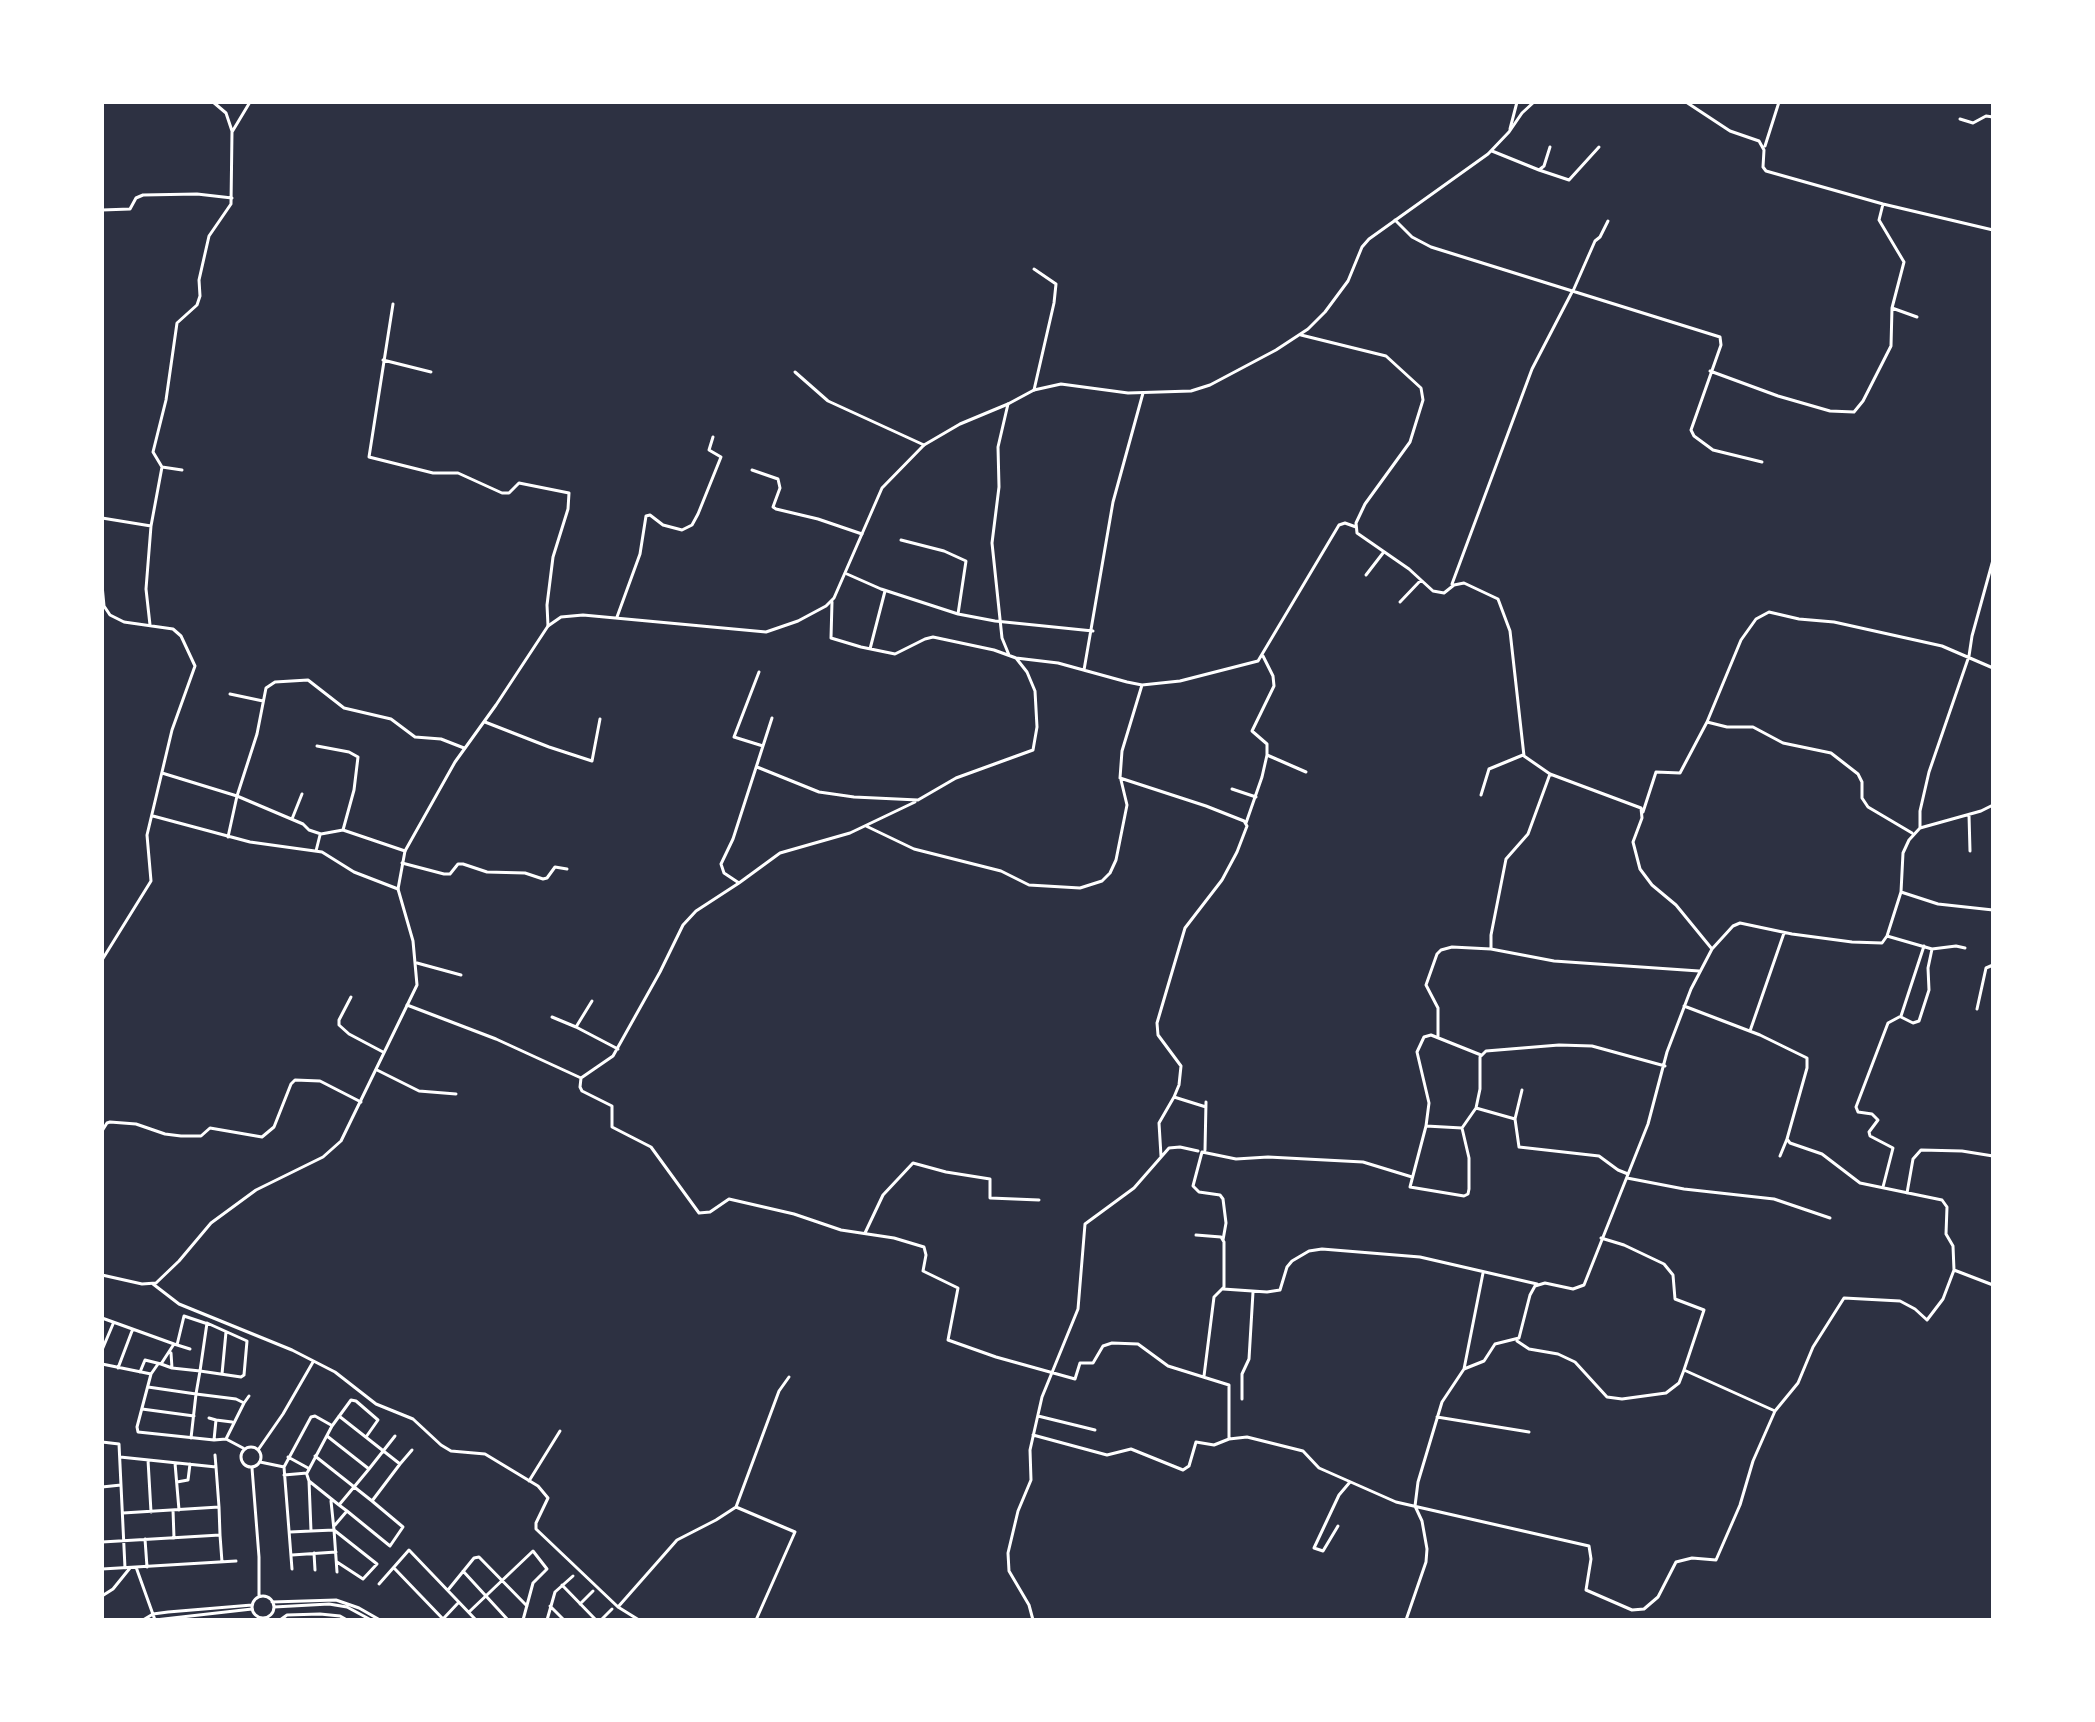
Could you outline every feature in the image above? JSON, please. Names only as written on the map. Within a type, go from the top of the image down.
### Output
[{"type":"street","points":[[182,470],[162,467],[153,455],[166,400],[176,327],[181,317],[197,305],[209,236],[229,208],[232,198],[232,132],[226,113],[213,102]]},
{"type":"street","points":[[232,132],[250,102]]},
{"type":"street","points":[[1509,132],[1517,102]]},
{"type":"street","points":[[153,1284],[179,1261],[204,1229],[241,1200],[270,1182],[316,1161],[333,1150],[344,1137],[417,985],[417,963],[411,932],[398,889],[405,851],[464,748],[485,722],[548,626],[566,616],[617,617],[766,632],[798,621],[832,600],[847,574],[882,488],[924,445],[960,424],[1034,390],[1069,384],[1116,392],[1198,390],[1301,335],[1317,321],[1342,289],[1365,243],[1492,151],[1534,102]]},
{"type":"street","points":[[1686,102],[1730,131],[1759,141],[1764,150]]},
{"type":"street","points":[[1779,102],[1764,150],[1763,167],[1766,171],[1883,204],[1993,230]]},
{"type":"street","points":[[1960,119],[1973,123],[1980,118],[1993,117]]},
{"type":"street","points":[[1539,170],[1550,147]]},
{"type":"street","points":[[1492,151],[1569,180],[1599,147]]},
{"type":"street","points":[[102,210],[132,209],[136,198],[143,195],[197,194],[232,198]]},
{"type":"street","points":[[1710,371],[1830,411],[1854,412],[1891,347],[1892,308],[1904,261],[1879,220],[1883,204]]},
{"type":"street","points":[[1395,220],[1412,237],[1431,247],[1720,337],[1721,345],[1692,423],[1694,436],[1713,450],[1762,462]]},
{"type":"street","points":[[1451,588],[1532,369],[1595,241],[1608,221]]},
{"type":"street","points":[[1034,269],[1056,284],[1034,390]]},
{"type":"street","points":[[393,304],[370,459],[433,473],[458,473],[502,493],[509,493],[519,483],[570,494],[553,557],[547,605],[548,626]]},
{"type":"street","points":[[1892,308],[1917,317]]},
{"type":"street","points":[[1301,335],[1386,356],[1418,384],[1422,392],[1421,409],[1410,442],[1365,504],[1356,527]]},
{"type":"street","points":[[383,360],[431,372]]},
{"type":"street","points":[[795,372],[828,401],[924,445]]},
{"type":"street","points":[[1084,670],[1113,502],[1143,393]]},
{"type":"street","points":[[1008,404],[997,450],[999,487],[992,543],[1000,621],[1009,655]]},
{"type":"street","points":[[617,617],[640,554],[646,516],[651,515],[663,525],[682,530],[692,525],[698,514],[721,457],[709,450],[713,437]]},
{"type":"street","points":[[150,625],[146,589],[151,526],[162,467]]},
{"type":"street","points":[[752,470],[778,479],[780,488],[774,509],[862,534]]},
{"type":"street","points":[[102,518],[151,526]]},
{"type":"street","points":[[832,600],[831,638],[870,649],[897,654],[931,637],[1016,658],[1049,661],[1142,685],[1180,681],[1251,664],[1263,655],[1339,525],[1345,523],[1356,527],[1362,537],[1440,593],[1461,583],[1498,599],[1504,609],[1513,651],[1523,755],[1550,774],[1633,803],[1643,812]]},
{"type":"street","points":[[901,540],[965,559],[967,567],[958,614]]},
{"type":"street","points":[[1366,575],[1384,552]]},
{"type":"street","points":[[1920,828],[1920,811],[1929,772],[1969,656],[1993,560]]},
{"type":"street","points":[[847,574],[885,591],[958,614],[1093,631]]},
{"type":"street","points":[[1400,602],[1421,580]]},
{"type":"street","points":[[102,585],[104,606],[110,615],[124,622],[173,629],[178,632],[195,666],[172,730],[147,839],[152,865],[151,884],[102,960]]},
{"type":"street","points":[[870,649],[885,591]]},
{"type":"street","points":[[1712,949],[1676,905],[1652,885],[1640,869],[1633,842],[1656,772],[1680,773],[1707,722],[1741,640],[1756,619],[1766,612],[1850,625],[1942,646],[1993,668]]},
{"type":"street","points":[[1161,1156],[1159,1123],[1179,1085],[1181,1066],[1158,1035],[1158,1019],[1185,928],[1222,880],[1242,842],[1256,797],[1267,744],[1252,731],[1274,686],[1273,676],[1263,655]]},
{"type":"street","points":[[581,1078],[613,1056],[618,1049],[683,925],[696,911],[780,853],[866,826],[956,778],[1033,750],[1037,727],[1035,691],[1027,672],[1016,658]]},
{"type":"street","points":[[759,672],[734,737],[764,746]]},
{"type":"street","points":[[228,837],[237,796],[257,734],[265,689],[271,683],[308,680],[344,708],[391,719],[415,737],[441,739],[464,748]]},
{"type":"street","points":[[866,826],[914,849],[1001,871],[1029,885],[1080,888],[1102,881],[1116,860],[1127,805],[1120,778],[1122,751],[1142,685]]},
{"type":"street","points":[[230,694],[263,701]]},
{"type":"street","points":[[739,883],[724,873],[721,866],[733,839],[772,718]]},
{"type":"street","points":[[485,722],[592,761],[600,719]]},
{"type":"street","points":[[1707,722],[1727,727],[1753,727],[1783,743],[1831,753],[1858,774],[1862,782],[1862,798],[1868,807],[1914,834]]},
{"type":"street","points":[[317,746],[349,752],[358,757],[354,790],[343,830]]},
{"type":"street","points":[[1267,755],[1306,772]]},
{"type":"street","points":[[1481,795],[1489,769],[1523,755]]},
{"type":"street","points":[[757,767],[819,792],[918,800]]},
{"type":"street","points":[[162,773],[237,796],[321,834],[343,830],[405,851]]},
{"type":"street","points":[[1491,949],[1506,859],[1527,836],[1550,774]]},
{"type":"street","points":[[1120,778],[1206,806],[1246,823]]},
{"type":"street","points":[[1232,789],[1256,797]]},
{"type":"street","points":[[292,819],[302,794]]},
{"type":"street","points":[[1223,1289],[1253,1292],[1280,1290],[1287,1267],[1298,1257],[1316,1250],[1420,1257],[1537,1284],[1581,1288],[1648,1124],[1667,1052],[1684,1006],[1712,949],[1738,923],[1784,932],[1882,943],[1901,892],[1903,853],[1914,834],[1920,828],[1993,805]]},
{"type":"street","points":[[1969,815],[1970,851]]},
{"type":"street","points":[[153,816],[228,837],[324,853],[366,877],[398,889]]},
{"type":"street","points":[[316,851],[321,834]]},
{"type":"street","points":[[402,863],[447,875],[458,864],[463,864],[487,872],[525,873],[543,879],[555,867],[567,869]]},
{"type":"street","points":[[1901,892],[1931,903],[1993,910]]},
{"type":"street","points":[[1750,1031],[1784,932]]},
{"type":"street","points":[[1887,936],[1932,949],[1965,948]]},
{"type":"street","points":[[1883,1188],[1893,1147],[1870,1136],[1869,1132],[1878,1120],[1874,1115],[1861,1113],[1856,1108],[1888,1023],[1901,1017],[1924,946]]},
{"type":"street","points":[[1438,1037],[1437,1003],[1426,985],[1437,954],[1452,947],[1491,949],[1554,961],[1699,971]]},
{"type":"street","points":[[1901,1017],[1913,1023],[1919,1021],[1929,990],[1928,964],[1932,949]]},
{"type":"street","points":[[417,963],[461,975]]},
{"type":"street","points":[[1977,1009],[1986,968],[1993,965]]},
{"type":"street","points":[[351,997],[339,1025],[349,1034],[383,1052]]},
{"type":"street","points":[[576,1027],[592,1001]]},
{"type":"street","points":[[407,1005],[496,1039],[581,1078]]},
{"type":"street","points":[[1684,1006],[1798,1051],[1809,1060],[1780,1156]]},
{"type":"street","points":[[552,1017],[618,1049]]},
{"type":"street","points":[[1481,1055],[1438,1037],[1425,1036],[1417,1052],[1429,1103],[1410,1185],[1412,1188],[1467,1196],[1469,1158],[1462,1128],[1476,1108],[1481,1055],[1486,1051],[1559,1045],[1592,1046],[1665,1066]]},
{"type":"street","points":[[376,1070],[419,1091],[456,1094]]},
{"type":"street","points":[[581,1078],[582,1091],[612,1106],[612,1128],[650,1146],[699,1213],[710,1212],[729,1199],[794,1214],[833,1228],[924,1247],[923,1271],[957,1286],[948,1340],[1075,1379],[1081,1362],[1093,1363],[1099,1350],[1112,1343],[1138,1344],[1168,1366],[1230,1386],[1229,1439]]},
{"type":"street","points":[[102,1131],[110,1122],[136,1124],[181,1136],[201,1136],[210,1128],[262,1137],[274,1127],[295,1080],[320,1081],[361,1102]]},
{"type":"street","points":[[1522,1090],[1515,1119],[1520,1148],[1599,1156],[1628,1176],[1684,1189],[1774,1199],[1830,1218]]},
{"type":"street","points":[[1174,1097],[1206,1105],[1205,1151]]},
{"type":"street","points":[[1476,1108],[1515,1119]]},
{"type":"street","points":[[1426,1126],[1462,1128]]},
{"type":"street","points":[[1033,1435],[1107,1455],[1131,1449],[1183,1470],[1189,1466],[1196,1442],[1216,1445],[1229,1439],[1247,1437],[1303,1451],[1318,1467],[1391,1500],[1589,1546],[1591,1559],[1586,1590],[1632,1610],[1644,1609],[1658,1597],[1676,1562],[1692,1558],[1716,1561],[1775,1411],[1798,1383],[1813,1347],[1844,1298],[1900,1301],[1927,1320],[1943,1299],[1954,1270],[1953,1246],[1946,1234],[1946,1203],[1854,1180],[1822,1154],[1793,1145],[1787,1139]]},
{"type":"street","points":[[1033,1620],[1027,1600],[1012,1580],[1007,1561],[1018,1511],[1031,1480],[1030,1450],[1038,1416],[1051,1373],[1078,1309],[1085,1224],[1134,1188],[1161,1156],[1175,1147],[1198,1151]]},
{"type":"street","points":[[1907,1193],[1913,1159],[1921,1150],[1962,1151],[1993,1156]]},
{"type":"street","points":[[1204,1376],[1214,1297],[1223,1289],[1226,1223],[1222,1197],[1199,1192],[1193,1186],[1201,1152],[1236,1159],[1268,1157],[1363,1162],[1412,1177]]},
{"type":"street","points":[[865,1233],[883,1195],[913,1163],[990,1179],[990,1198],[1039,1200]]},
{"type":"street","points":[[1196,1235],[1221,1237],[1223,1240]]},
{"type":"street","points":[[1464,1369],[1484,1361],[1495,1344],[1517,1341],[1529,1349],[1558,1354],[1575,1362],[1607,1397],[1614,1399],[1666,1393],[1679,1383],[1704,1309],[1675,1299],[1673,1275],[1664,1264],[1601,1238]]},
{"type":"street","points":[[1954,1270],[1993,1285]]},
{"type":"street","points":[[1406,1620],[1428,1553],[1422,1521],[1415,1506],[1418,1482],[1432,1444],[1442,1402],[1464,1369],[1483,1273]]},
{"type":"street","points":[[102,1275],[153,1284],[179,1304],[314,1361],[335,1372],[376,1404],[413,1419],[441,1445],[458,1452],[485,1454],[529,1481],[548,1498],[536,1529],[618,1607],[639,1620]]},
{"type":"street","points":[[1517,1341],[1530,1295],[1537,1284]]},
{"type":"street","points":[[1242,1399],[1242,1374],[1249,1359],[1253,1292]]},
{"type":"street","points":[[140,1372],[145,1360],[159,1364],[172,1368],[243,1378],[247,1341],[184,1316],[176,1345],[171,1353],[159,1364],[151,1374],[138,1432],[226,1439],[245,1449]]},
{"type":"street","points":[[102,1318],[190,1349]]},
{"type":"street","points":[[102,1350],[113,1323]]},
{"type":"street","points":[[191,1438],[207,1323]]},
{"type":"street","points":[[118,1368],[132,1331]]},
{"type":"street","points":[[222,1374],[226,1332]]},
{"type":"street","points":[[171,1353],[172,1368]]},
{"type":"street","points":[[260,1462],[258,1450],[314,1361]]},
{"type":"street","points":[[102,1364],[151,1374]]},
{"type":"street","points":[[1684,1370],[1775,1411]]},
{"type":"street","points":[[618,1607],[677,1540],[736,1507],[779,1391],[789,1377]]},
{"type":"street","points":[[148,1387],[236,1399],[244,1403]]},
{"type":"street","points":[[226,1439],[249,1396]]},
{"type":"street","points":[[311,1531],[307,1471],[332,1426],[351,1400],[378,1420],[366,1437]]},
{"type":"street","points":[[142,1409],[194,1416]]},
{"type":"street","points":[[292,1569],[284,1467],[311,1417],[315,1416],[332,1426]]},
{"type":"street","points":[[339,1416],[400,1464]]},
{"type":"street","points":[[1038,1416],[1095,1430]]},
{"type":"street","points":[[1437,1417],[1529,1432]]},
{"type":"street","points":[[209,1418],[233,1422]]},
{"type":"street","points":[[214,1440],[216,1420]]},
{"type":"street","points":[[529,1481],[560,1431]]},
{"type":"street","points":[[327,1436],[369,1469]]},
{"type":"street","points":[[339,1505],[395,1436]]},
{"type":"street","points":[[102,1442],[118,1443],[124,1541],[131,1568],[155,1620],[252,1607],[259,1596],[259,1557],[252,1468]]},
{"type":"street","points":[[252,1468],[242,1463],[241,1454],[252,1447],[258,1450]]},
{"type":"street","points":[[372,1501],[412,1450]]},
{"type":"street","points":[[215,1455],[222,1562]]},
{"type":"street","points":[[309,1481],[390,1546],[403,1527],[315,1456]]},
{"type":"street","points":[[120,1457],[216,1467]]},
{"type":"street","points":[[288,1457],[307,1471]]},
{"type":"street","points":[[148,1460],[151,1512]]},
{"type":"street","points":[[252,1468],[260,1462],[284,1467]]},
{"type":"street","points":[[175,1463],[179,1510]]},
{"type":"street","points":[[177,1482],[188,1480],[190,1464]]},
{"type":"street","points":[[284,1475],[307,1471]]},
{"type":"street","points":[[1338,1526],[1323,1552],[1314,1548],[1339,1495],[1350,1482]]},
{"type":"street","points":[[102,1487],[121,1485]]},
{"type":"street","points":[[331,1499],[337,1572]]},
{"type":"street","points":[[123,1513],[219,1507]]},
{"type":"street","points":[[736,1507],[795,1532],[756,1620]]},
{"type":"street","points":[[173,1510],[174,1538]]},
{"type":"street","points":[[290,1532],[334,1528],[347,1511]]},
{"type":"street","points":[[334,1528],[377,1564],[363,1579],[337,1562]]},
{"type":"street","points":[[102,1542],[220,1535]]},
{"type":"street","points":[[145,1539],[147,1567]]},
{"type":"street","points":[[379,1584],[407,1551],[411,1551],[473,1619]]},
{"type":"street","points":[[469,1612],[533,1551],[547,1569],[533,1583],[523,1620]]},
{"type":"street","points":[[291,1555],[336,1552]]},
{"type":"street","points":[[314,1553],[315,1570]]},
{"type":"street","points":[[448,1590],[474,1558],[479,1557],[527,1606]]},
{"type":"street","points":[[102,1569],[236,1561]]},
{"type":"street","points":[[102,1596],[113,1589],[131,1568]]},
{"type":"street","points":[[394,1568],[443,1620],[459,1602]]},
{"type":"street","points":[[463,1571],[508,1620]]},
{"type":"street","points":[[547,1620],[555,1592],[573,1576]]},
{"type":"street","points":[[562,1585],[599,1620],[612,1609]]},
{"type":"street","points":[[580,1604],[593,1591]]},
{"type":"street","points":[[259,1596],[267,1597],[273,1604],[347,1607],[371,1620]]},
{"type":"street","points":[[273,1604],[336,1600],[380,1620]]},
{"type":"street","points":[[252,1607],[262,1619],[269,1615],[273,1604]]},
{"type":"street","points":[[550,1606],[564,1620]]},
{"type":"street","points":[[143,1620],[153,1614],[252,1607]]},
{"type":"street","points":[[280,1620],[287,1615],[320,1614],[347,1620]]}]
